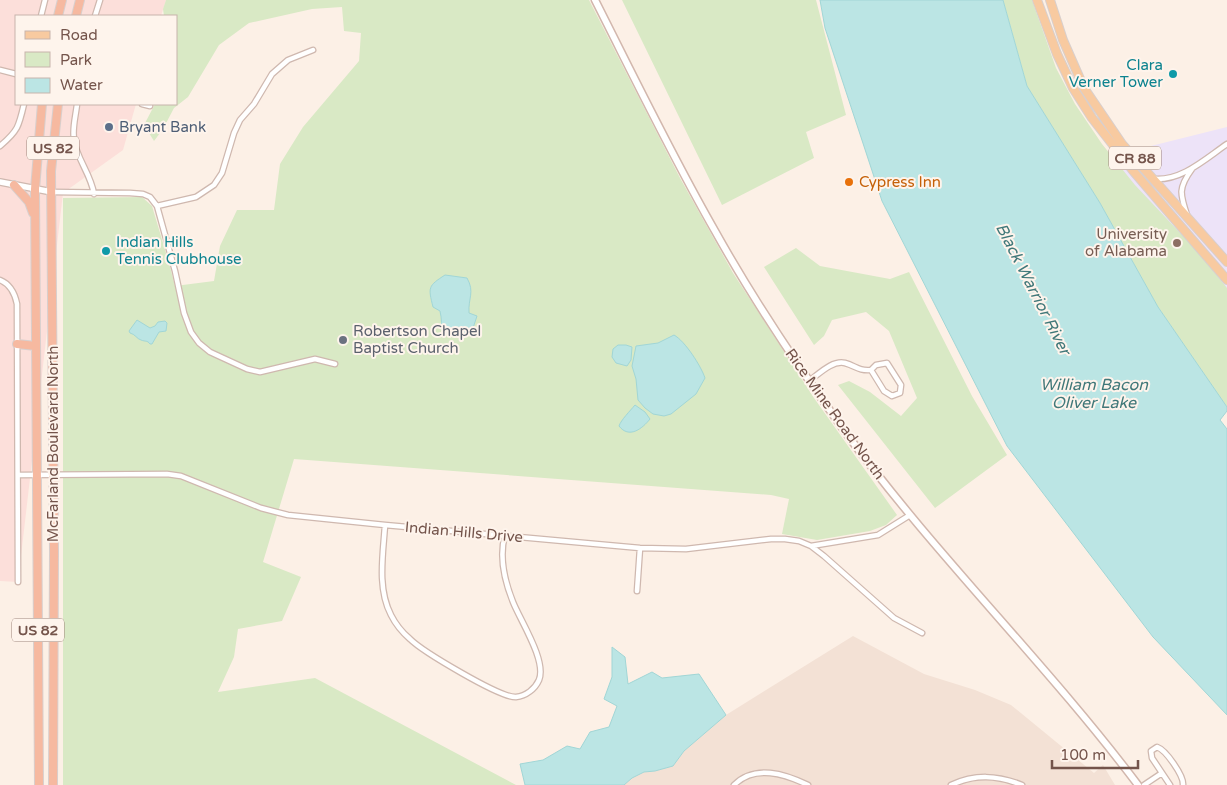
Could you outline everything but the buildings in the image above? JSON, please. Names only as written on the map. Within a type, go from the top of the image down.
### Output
[{"type":"highway","points":[[58,15],[62,0]]},
{"type":"highway","points":[[76,15],[79,1]]},
{"type":"highway","name":"McFarland Boulevard North","points":[[39,785],[35,189],[42,105]]},
{"type":"highway","name":"McFarland Boulevard North","points":[[53,785],[52,164],[58,105]]},
{"type":"highway","points":[[14,185],[28,202],[35,217]]},
{"type":"highway","points":[[17,344],[36,346]]},
{"type":"main road","name":"Rice Mine Road North","points":[[595,0],[714,230],[809,381],[847,434],[910,515],[1066,694],[1102,737],[1138,785]]},
{"type":"main road","points":[[1037,0],[1057,54],[1073,88],[1092,118],[1122,159],[1227,280]]},
{"type":"main road","name":"CR 88","points":[[1050,0],[1063,40],[1084,88],[1122,144],[1227,262]]},
{"type":"street","points":[[41,15],[45,0]]},
{"type":"street","points":[[95,15],[100,0]]},
{"type":"street","points":[[157,206],[196,197],[214,186],[222,173],[234,133],[240,120],[254,104],[272,74],[288,60],[313,50]]},
{"type":"street","points":[[7,72],[15,68]]},
{"type":"street","points":[[0,70],[15,74]]},
{"type":"street","points":[[0,146],[20,126],[24,105]]},
{"type":"street","points":[[77,105],[74,138],[94,194]]},
{"type":"street","points":[[146,105],[150,106]]},
{"type":"street","points":[[1154,178],[1171,178],[1193,168],[1227,144]]},
{"type":"street","points":[[1188,217],[1181,198],[1181,190],[1185,179],[1193,168]]},
{"type":"street","points":[[0,182],[52,192],[143,194],[150,197],[157,206],[175,271],[184,313],[191,332],[205,348],[228,361],[254,371],[268,371],[315,358],[335,364]]},
{"type":"street","points":[[0,280],[10,288],[17,304],[18,582]]},
{"type":"street","points":[[809,381],[833,365],[843,363],[861,371],[871,370],[876,365],[887,363],[901,385],[900,393],[892,396],[884,391],[871,370]]},
{"type":"street","name":"Indian Hills Drive","points":[[18,475],[174,475],[208,486],[260,508],[288,515],[640,548],[686,549],[771,539],[799,541],[811,546],[878,535],[910,515]]},
{"type":"street","points":[[385,525],[382,584],[386,604],[392,617],[410,639],[433,656],[502,694],[516,697],[530,693],[539,681],[541,674],[538,660],[513,602],[504,575],[505,535]]},
{"type":"street","points":[[811,546],[882,609],[894,618],[922,633]]},
{"type":"street","points":[[637,591],[640,548]]},
{"type":"street","points":[[1170,785],[1151,754],[1151,751],[1157,747],[1163,750],[1183,779],[1183,785]]},
{"type":"street","points":[[734,785],[748,775],[762,772],[790,777],[808,785]]},
{"type":"street","points":[[1144,785],[1162,774]]},
{"type":"street","points":[[951,785],[966,779],[995,777],[1022,785]]},
{"type":"shaded area","points":[[0,0],[166,0],[161,15],[15,15],[15,105],[136,105],[123,150],[63,193],[18,582],[0,581]]},
{"type":"shaded area","name":"University of Alabama","points":[[1227,127],[1227,400],[1098,191],[1124,170],[1147,147]]},
{"type":"shaded area","points":[[853,636],[924,674],[975,690],[1011,705],[1094,773],[1103,765],[1115,785],[624,785],[632,778],[644,772],[673,766],[684,751],[726,715]]},
{"type":"green space","points":[[166,0],[589,0],[680,178],[733,273],[814,398],[897,515],[886,525],[870,531],[817,540],[782,534],[789,499],[771,495],[294,459],[263,562],[301,577],[282,621],[238,629],[234,657],[218,692],[315,678],[516,785],[63,785],[63,198],[142,197],[152,206],[175,286],[214,281],[220,246],[237,210],[274,210],[280,164],[303,127],[359,61],[361,33],[344,31],[342,7],[312,9],[249,23],[219,45],[188,97],[178,105],[178,15],[164,15],[163,9]]},
{"type":"green space","points":[[622,0],[816,0],[846,115],[806,132],[814,158],[722,205]]},
{"type":"green space","points":[[1003,0],[1032,0],[1056,68],[1075,104],[1102,144],[1135,185],[1199,253],[1227,288],[1227,407],[1158,307],[1100,203],[1027,86]]},
{"type":"green space","points":[[154,105],[178,105],[174,108],[154,141],[144,125]]},
{"type":"green space","points":[[796,248],[820,266],[890,279],[909,272],[972,396],[1007,455],[935,508],[838,385],[849,381],[870,392],[901,416],[917,398],[889,331],[866,312],[832,320],[824,336],[814,345],[764,267]]},
{"type":"water","name":"William Bacon Oliver Lake","points":[[820,0],[1003,0],[1027,86],[1100,203],[1158,307],[1227,407],[1227,411],[1220,420],[1227,429],[1227,715],[1153,637],[1007,446],[882,201],[825,28]]},
{"type":"water","points":[[445,275],[467,278],[471,287],[469,313],[477,316],[471,334],[459,337],[443,334],[440,311],[433,307],[430,291],[432,285]]},
{"type":"water","points":[[137,320],[150,328],[158,322],[165,321],[167,323],[166,331],[159,332],[152,344],[150,344],[130,333],[129,331]]},
{"type":"water","points":[[674,335],[692,354],[705,378],[696,394],[671,414],[664,416],[653,414],[638,400],[636,379],[632,366],[636,346],[658,343]]},
{"type":"water","points":[[618,345],[632,347],[631,360],[627,366],[616,363],[612,357],[613,349]]},
{"type":"water","points":[[635,405],[645,412],[650,419],[639,429],[627,432],[619,426]]},
{"type":"water","points":[[612,647],[625,657],[628,684],[652,672],[662,678],[699,674],[726,715],[684,751],[673,766],[644,772],[632,778],[624,785],[525,785],[520,764],[543,760],[567,746],[580,749],[590,732],[609,727],[617,706],[604,699],[612,677]]},
{"type":"place","name":"Clara Verner Tower","points":[[1173,74]]},
{"type":"place","name":"Bryant Bank","points":[[109,127]]},
{"type":"place","name":"Cypress Inn","points":[[849,182]]},
{"type":"place","name":"University of Alabama","points":[[1177,243]]},
{"type":"place","name":"Indian Hills Tennis Clubhouse","points":[[106,251]]},
{"type":"place","name":"Robertson Chapel Baptist Church","points":[[343,340]]},
{"type":"water label","name":"Black Warrior River","points":[[1033,289]]}]
